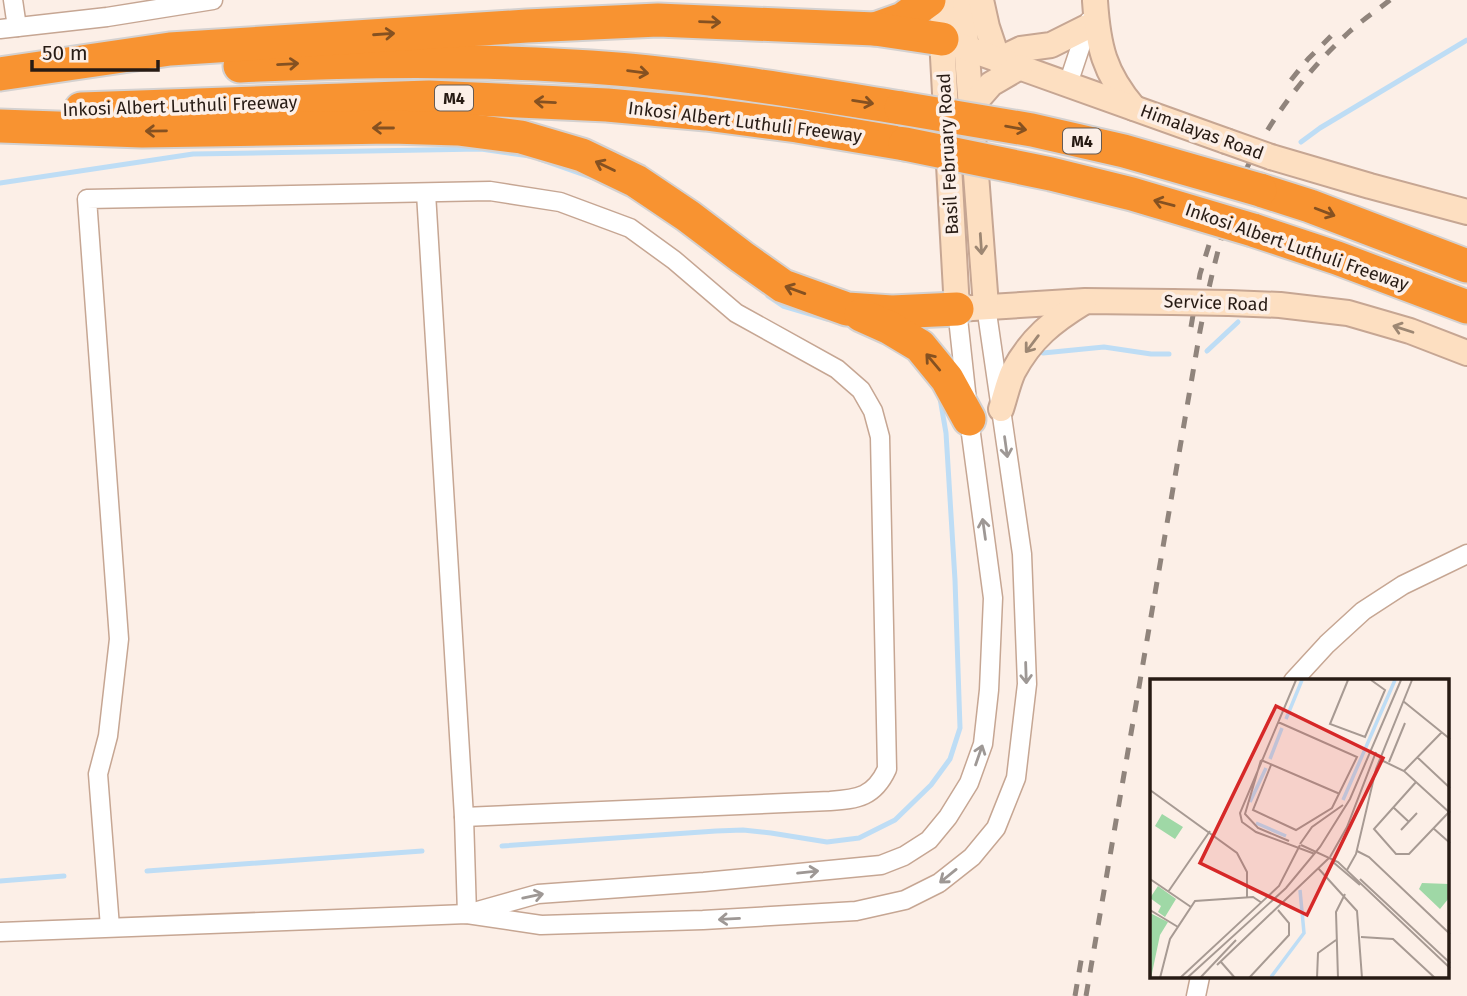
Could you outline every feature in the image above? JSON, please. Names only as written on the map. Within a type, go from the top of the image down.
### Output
[{"type":"highway","points":[[875,29],[903,19],[929,0]]},
{"type":"highway","points":[[0,76],[170,48],[658,20],[875,29],[954,44]]},
{"type":"highway","name":"Inkosi Albert Luthuli Freeway","points":[[0,76],[341,61],[496,63],[617,69],[791,90],[1032,130],[1124,151],[1310,206],[1467,266]]},
{"type":"highway","name":"Inkosi Albert Luthuli Freeway","points":[[0,114],[96,108],[429,97],[706,114],[905,144],[1051,174],[1132,194],[1337,258],[1467,307]]},
{"type":"highway","points":[[0,126],[142,131],[391,127],[458,130],[521,137],[582,155],[636,181],[783,286],[847,309],[890,328],[920,346],[947,379],[969,419]]},
{"type":"highway","points":[[847,309],[892,312],[972,308]]},
{"type":"street","points":[[13,0],[9,28],[107,17],[213,0]]},
{"type":"street","name":"Basil February Road","points":[[944,0],[970,108],[972,308]]},
{"type":"street","name":"Basil February Road","points":[[967,0],[965,29],[954,44],[972,308]]},
{"type":"street","points":[[981,0],[987,27],[1009,64]]},
{"type":"street","points":[[1068,84],[1096,1]]},
{"type":"street","points":[[1096,1],[1104,60],[1112,78],[1134,108]]},
{"type":"street","points":[[970,108],[1021,48],[1051,45],[1087,27]]},
{"type":"street","name":"Himalayas Road","points":[[954,44],[1271,157],[1467,212]]},
{"type":"street","points":[[110,927],[98,774],[108,736],[119,639],[88,199],[490,191],[560,202],[630,228],[674,260],[736,313],[837,369],[861,390],[873,411],[880,438],[887,769],[872,791],[856,799],[830,801],[464,817]]},
{"type":"street","points":[[426,192],[464,817],[467,914]]},
{"type":"street","points":[[1001,410],[1013,373],[1025,353],[1042,331],[1058,317],[1085,301]]},
{"type":"street","name":"Service Road","points":[[972,308],[1085,301],[1280,305],[1348,313],[1410,331],[1467,354]]},
{"type":"street","points":[[0,932],[467,914],[541,925],[703,920],[856,911],[905,900],[939,883],[972,857],[996,828],[1016,778],[1027,684],[1022,554],[1001,410],[972,308]]},
{"type":"street","points":[[467,914],[538,894],[881,865],[904,856],[929,840],[948,817],[969,783],[983,744],[989,690],[993,598],[969,419],[972,308]]},
{"type":"street","points":[[1295,679],[1363,611],[1402,585],[1467,554]]},
{"type":"street","points":[[1196,996],[1200,978]]},
{"type":"waterway","points":[[1301,142],[1467,40]]},
{"type":"waterway","points":[[0,183],[193,154],[481,149],[530,156]]},
{"type":"waterway","points":[[539,159],[596,179]]},
{"type":"waterway","points":[[768,296],[783,306],[827,319]]},
{"type":"waterway","points":[[1207,351],[1238,322]]},
{"type":"waterway","points":[[1043,353],[1104,347],[1169,354]]},
{"type":"waterway","points":[[502,846],[743,830],[827,842],[859,838],[895,820],[931,785],[950,759],[960,728],[955,580],[946,433],[940,398]]},
{"type":"waterway","points":[[147,871],[422,851]]},
{"type":"waterway","points":[[0,881],[64,876]]},
{"type":"railway","points":[[1086,996],[1200,331],[1225,225],[1250,161],[1294,92],[1348,33],[1390,0]]},
{"type":"railway","points":[[1291,80],[1331,36]]},
{"type":"railway","points":[[1191,327],[1200,274],[1213,232]]},
{"type":"railway","points":[[1075,996],[1082,955]]}]
